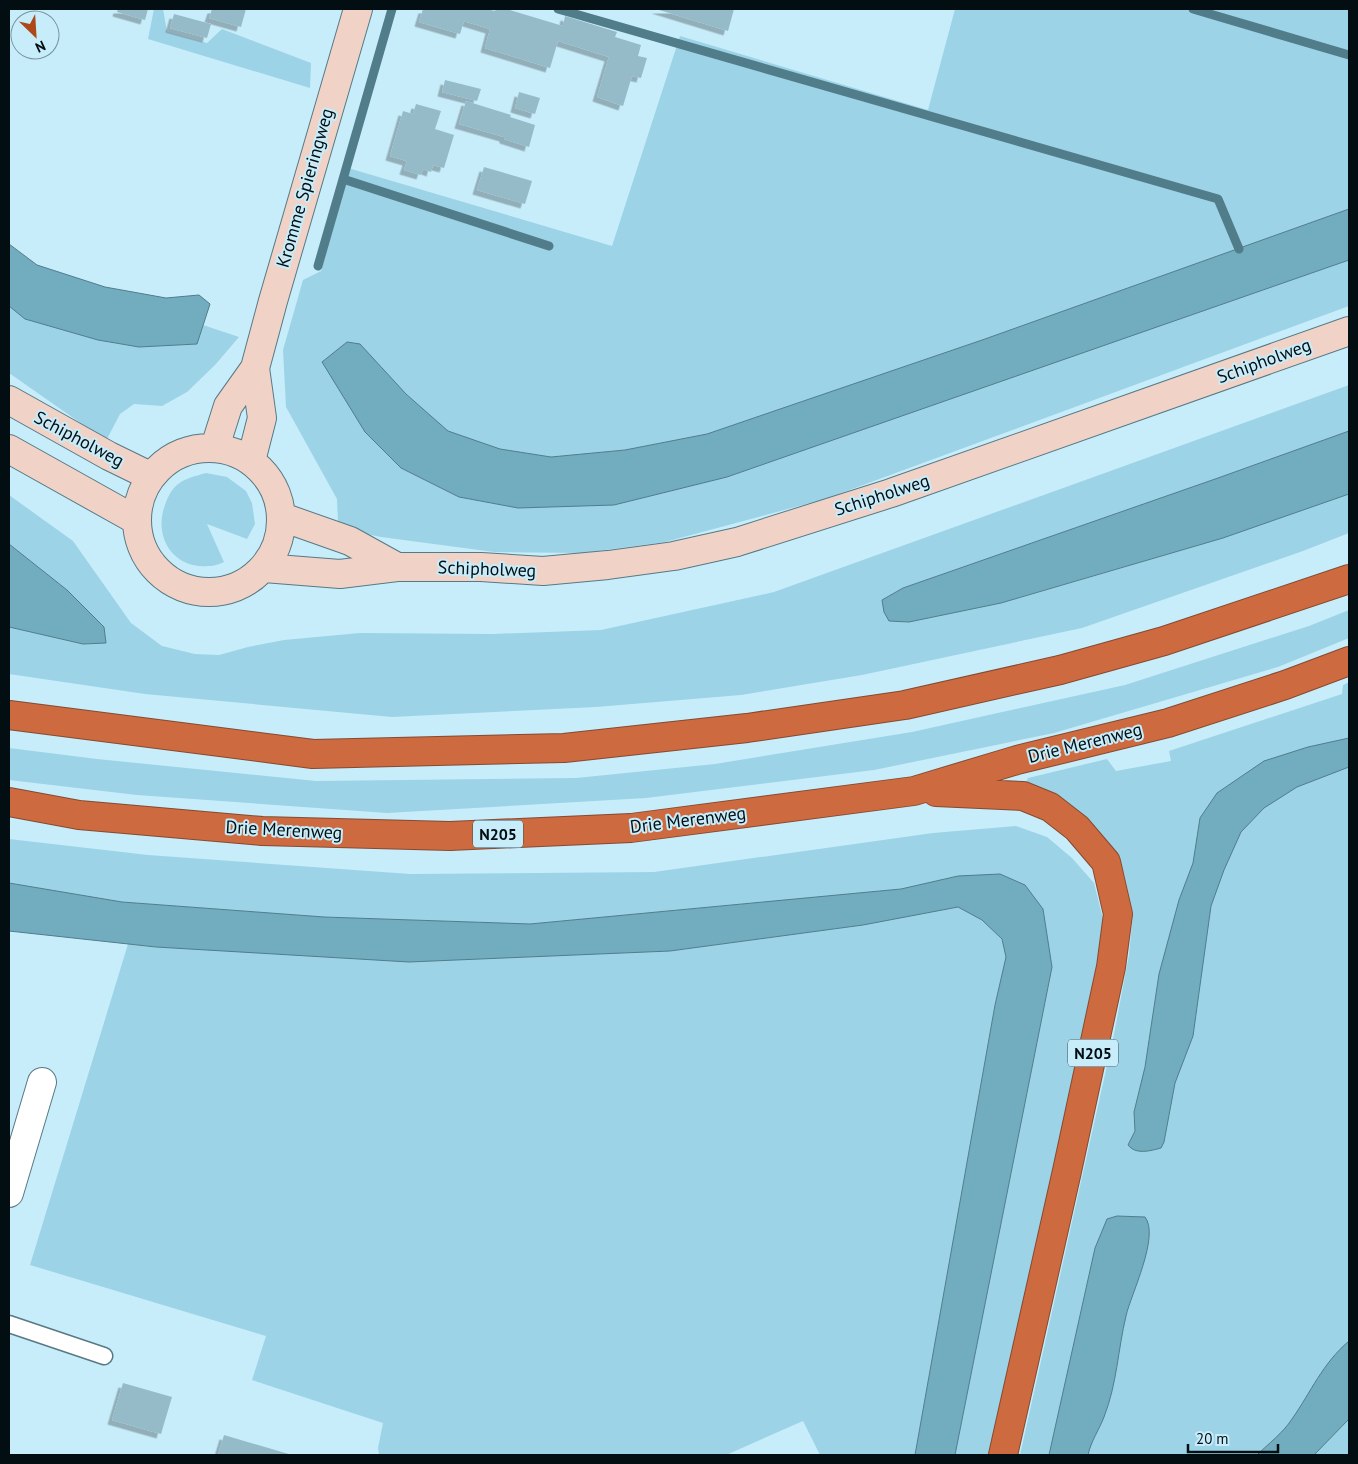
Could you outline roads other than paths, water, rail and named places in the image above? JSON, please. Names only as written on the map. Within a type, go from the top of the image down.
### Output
[{"type":"highway","points":[[9,716],[313,754],[564,748],[747,728],[905,705],[1060,670],[1164,640],[1349,579]]},
{"type":"highway","name":"Drie Merenweg","points":[[9,802],[79,815],[262,831],[450,836],[631,828],[914,791],[1017,760],[1168,723],[1285,685],[1349,661]]},
{"type":"highway","name":"N205","points":[[914,791],[1023,796],[1050,807],[1077,828],[1106,862],[1118,914],[1111,968],[1068,1171],[1003,1455]]},
{"type":"main road","name":"Kromme Spieringweg","points":[[215,448],[228,406],[255,368],[358,9]]},
{"type":"main road","name":"Schipholweg","points":[[264,568],[340,574],[397,567],[481,567],[543,571],[608,566],[674,556],[737,542],[891,493],[1349,331]]},
{"type":"main road","name":"Kromme Spieringweg","points":[[251,461],[262,418],[255,368]]},
{"type":"main road","name":"Schipholweg","points":[[9,400],[109,456],[150,476]]},
{"type":"main road","points":[[197,448],[215,448],[234,452],[251,461],[267,476],[277,495],[282,517],[278,544],[264,568],[245,584],[221,592],[195,592],[172,583],[152,567],[140,544],[136,520],[140,497],[150,476],[163,463],[179,453],[197,448]]},
{"type":"main road","points":[[9,449],[136,520]]},
{"type":"main road","name":"Schipholweg","points":[[282,517],[350,541],[397,567]]},
{"type":"street","points":[[9,1193],[42,1082]]},
{"type":"lane","points":[[9,1324],[104,1356]]},
{"type":"waterway","points":[[318,266],[392,9]]},
{"type":"waterway","points":[[558,9],[1218,199],[1239,249]]},
{"type":"waterway","points":[[1193,9],[1349,55]]},
{"type":"waterway","points":[[343,179],[549,246]]}]
